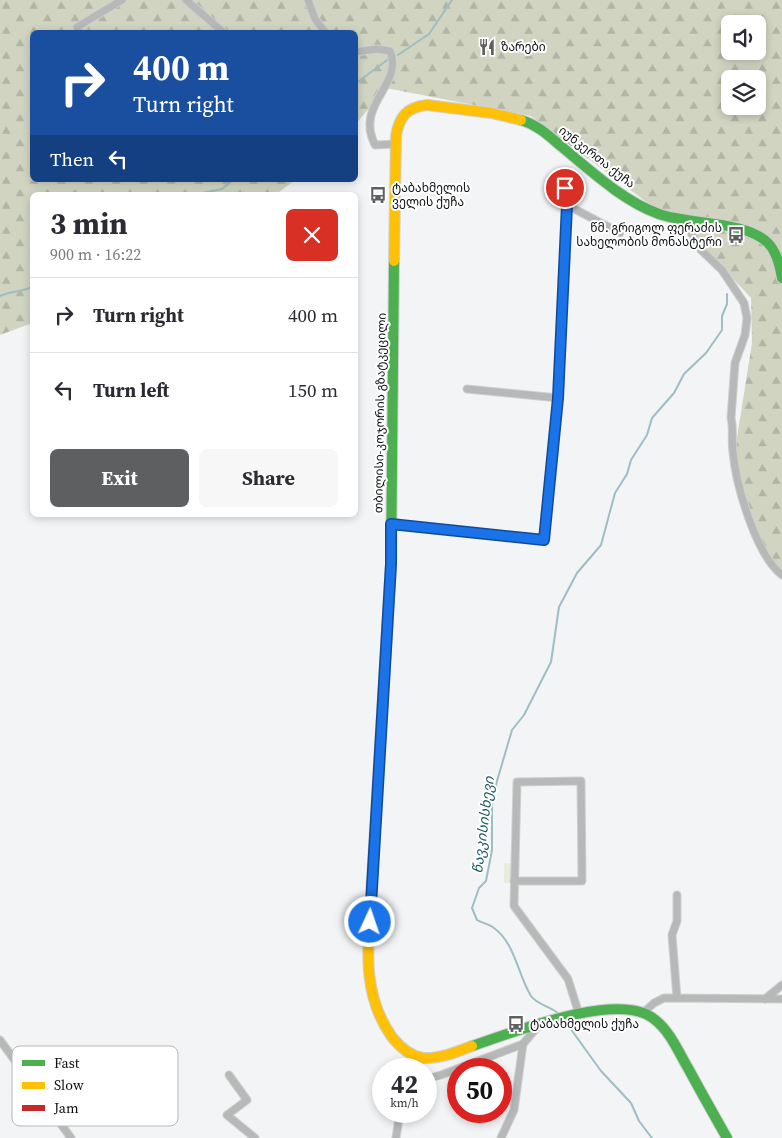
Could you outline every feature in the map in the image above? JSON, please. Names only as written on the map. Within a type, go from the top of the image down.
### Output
[{"type":"main road","name":"იუნკერთა ქუჩა","points":[[395,144],[396,128],[400,118],[407,110],[420,105],[514,117],[526,121],[546,134],[627,197],[659,214],[686,222],[742,231],[758,236],[774,252],[782,278]]},
{"type":"main road","name":"თბილისი-კოჯორის გზატკეცილი","points":[[395,144],[391,564],[368,950],[369,981],[376,1004],[396,1043],[413,1056],[424,1058],[450,1054],[579,1014],[616,1009],[644,1012]]},
{"type":"main road","points":[[644,1012],[658,1022],[669,1034],[727,1138]]},
{"type":"street","points":[[78,30],[77,27],[122,0]]},
{"type":"street","points":[[186,0],[220,30]]},
{"type":"street","points":[[308,0],[315,19],[323,30]]},
{"type":"street","points":[[358,52],[378,49],[390,51],[393,59],[391,73],[384,89],[373,104],[370,132],[375,145],[395,144]]},
{"type":"street","points":[[391,524],[544,540],[558,398],[567,205],[565,188]]},
{"type":"street","points":[[567,205],[620,233]]},
{"type":"street","points":[[686,222],[702,250],[722,270],[744,303],[747,318],[745,336],[734,363],[731,418],[734,427],[732,450],[737,477],[754,530],[768,561],[782,575]]},
{"type":"street","points":[[467,389],[558,398]]},
{"type":"street","points":[[514,881],[582,881],[581,782],[517,782],[514,881],[514,906],[568,979],[579,1014]]},
{"type":"street","points":[[677,895],[677,921],[672,934],[677,998]]},
{"type":"street","points":[[762,1000],[769,998],[782,985]]},
{"type":"street","points":[[644,1012],[654,1003],[664,998],[782,999]]},
{"type":"street","points":[[437,1075],[523,1044],[539,1025]]},
{"type":"street","points":[[0,1040],[12,1057]]},
{"type":"street","points":[[502,1138],[514,1110],[523,1044]]},
{"type":"street","points":[[229,1075],[246,1100],[227,1114],[255,1138]]},
{"type":"street","points":[[396,1138],[398,1123]]},
{"type":"street","points":[[62,1126],[71,1138]]},
{"type":"green space","points":[[0,0],[782,0],[782,572],[769,561],[738,477],[735,450],[752,343],[751,298],[696,239],[531,116],[386,88],[358,121],[358,30],[30,30],[30,182],[292,182],[279,192],[30,192],[30,324],[0,335]]},
{"type":"green space","points":[[504,863],[514,863],[514,883],[504,883]]},
{"type":"waterway","points":[[398,55],[429,34],[452,0]]},
{"type":"waterway","points":[[358,82],[390,58]]},
{"type":"waterway","points":[[208,192],[222,189],[231,182]]},
{"type":"waterway","points":[[0,296],[30,288]]},
{"type":"waterway","name":"წავკისისხევი","points":[[560,1015],[537,1002],[531,996],[507,942],[490,925],[477,920],[472,908],[479,888],[486,881],[492,850],[492,805],[497,781],[512,730],[524,715],[551,662],[559,607],[577,573],[601,545],[615,493],[627,474],[631,460],[647,435],[652,418],[674,393],[684,374],[706,353],[722,330],[722,316],[727,304],[727,294]]},
{"type":"waterway","name":"წავკისისხევი","points":[[565,1021],[601,1071],[631,1103],[639,1121],[652,1138]]},
{"type":"traffic: fast","points":[[521,120],[543,131],[608,185],[646,208],[659,214],[745,230],[758,236],[768,243],[774,251],[782,278]]},
{"type":"traffic: fast","points":[[383,697],[391,564],[394,261]]},
{"type":"traffic: fast","points":[[472,1046],[537,1024],[591,1011],[616,1009],[638,1011],[654,1019],[669,1035],[727,1138]]},
{"type":"traffic: slow","points":[[394,261],[396,136],[399,123],[405,114],[414,108],[427,105],[491,113],[521,120]]},
{"type":"traffic: slow","points":[[371,895],[368,950],[371,986],[375,1004],[382,1021],[392,1037],[406,1050],[423,1058],[442,1056],[472,1046]]},
{"type":"traffic: jam","points":[[371,895],[383,697]]},
{"type":"place","name":"ზარები","points":[[487,47]]},
{"type":"place","name":"ტაბახმელის ველის ქუჩა","points":[[378,195]]},
{"type":"place","name":"წმ. გრიგოლ ფერაძის სახელობის მონასტერი","points":[[736,235]]},
{"type":"place","name":"ტაბახმელის ქუჩა","points":[[516,1024]]},
{"type":"route","points":[[370,922],[391,564],[391,524],[544,540],[558,398],[567,205],[565,188]]}]
